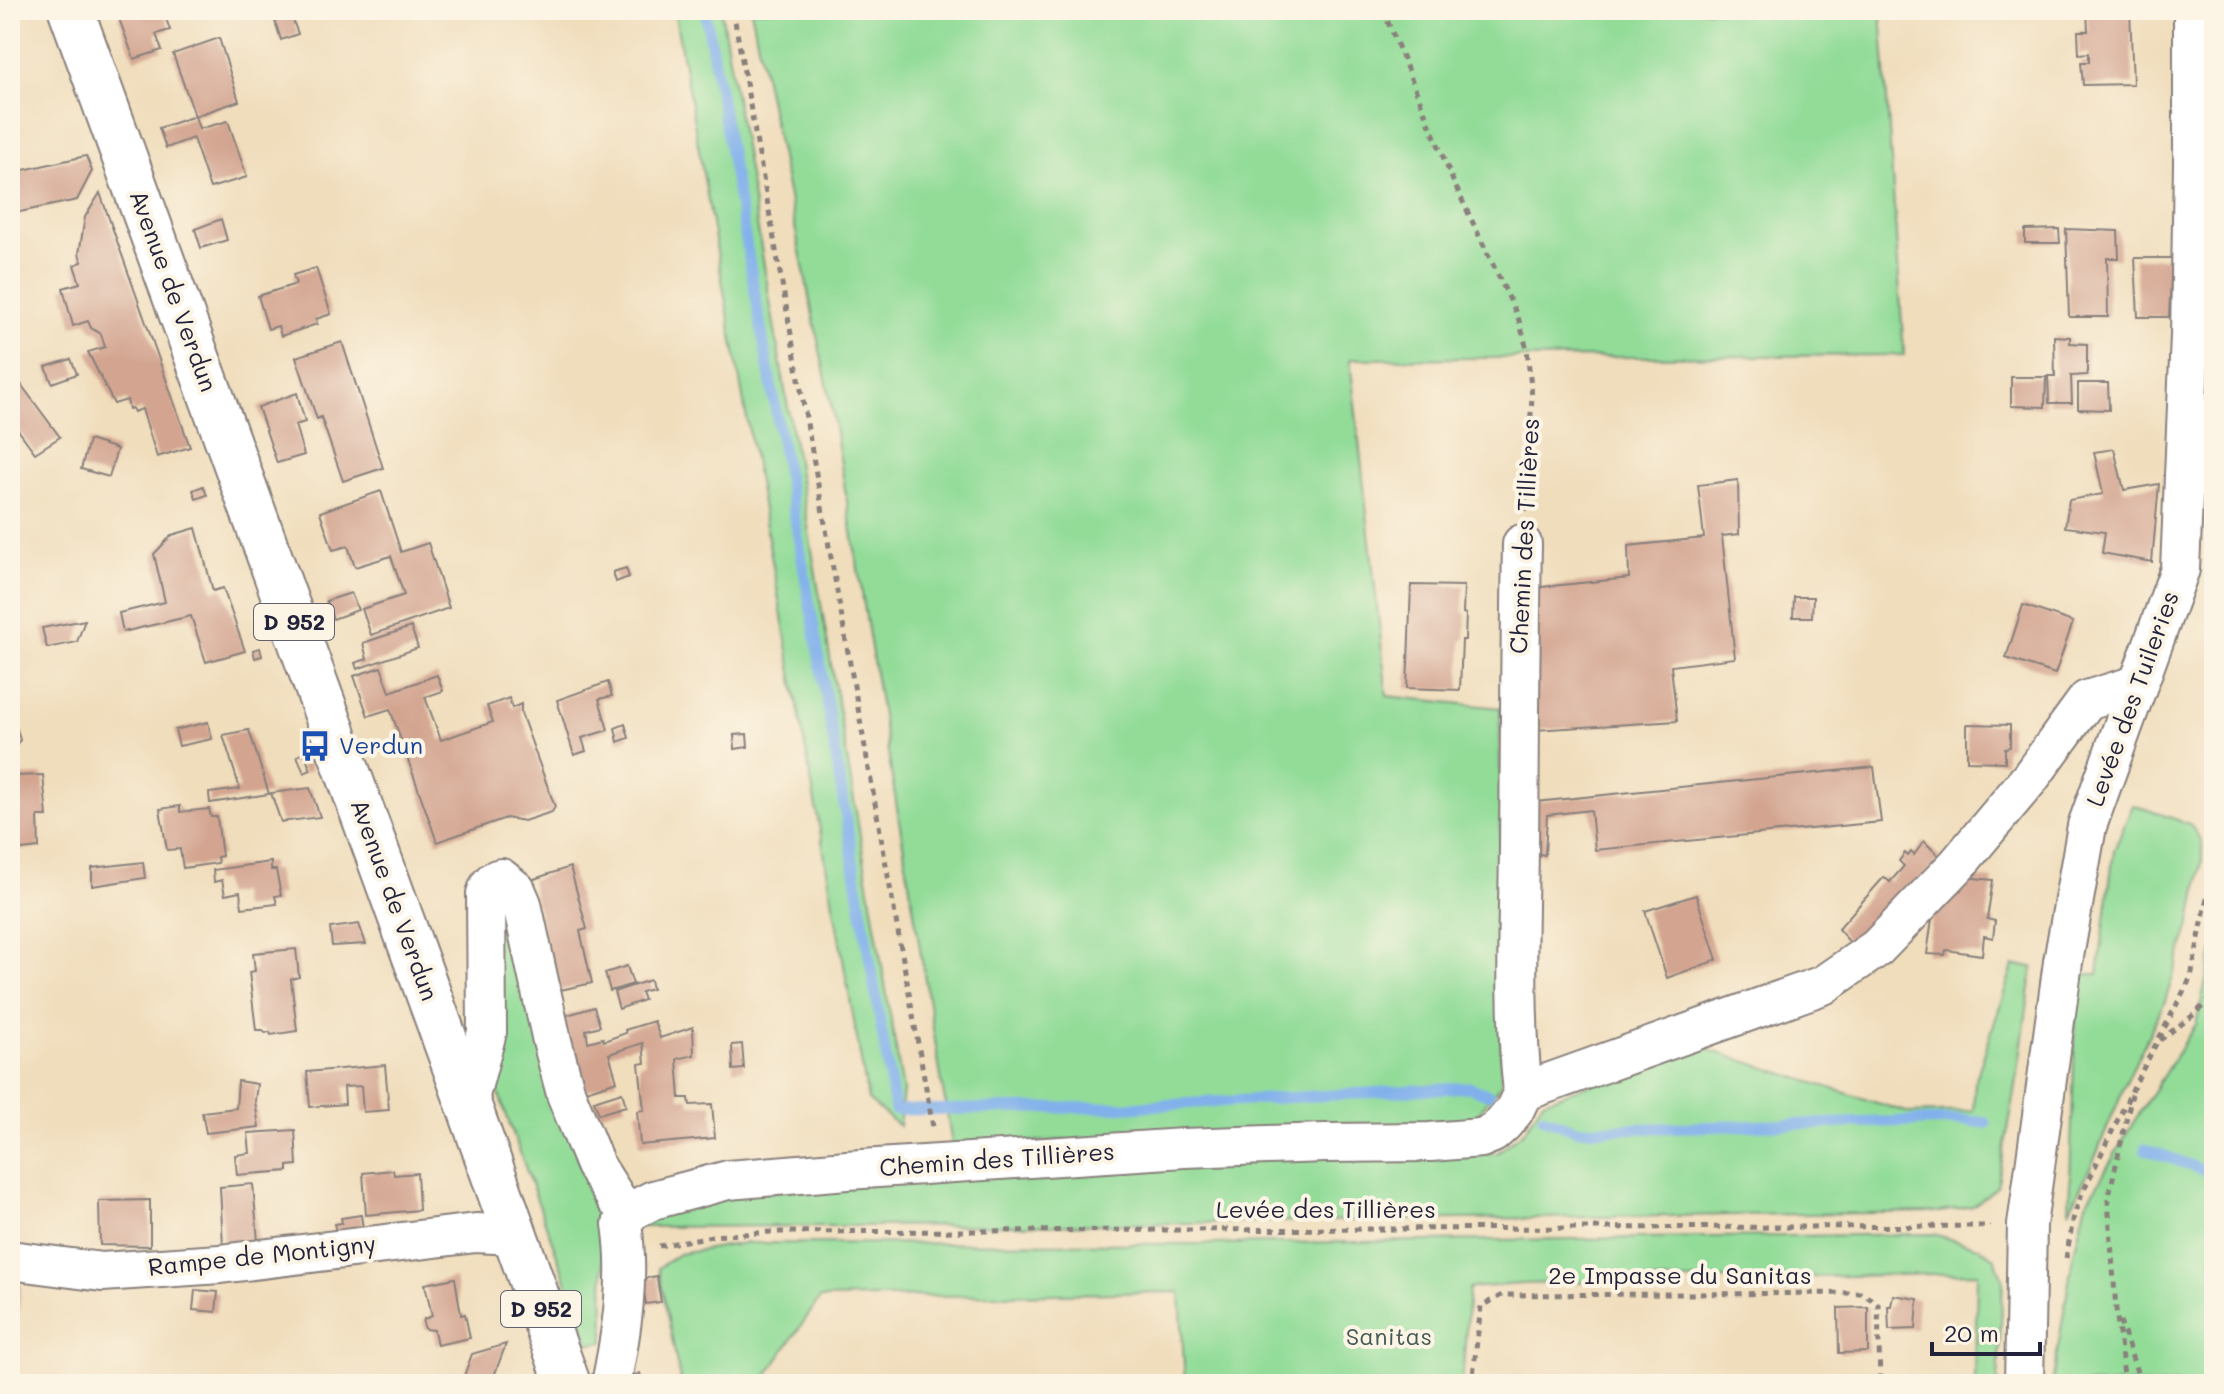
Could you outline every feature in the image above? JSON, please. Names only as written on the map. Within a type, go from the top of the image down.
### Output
[{"type":"main road","name":"Avenue de Verdun","points":[[71,10],[568,1384]]},
{"type":"street","name":"Levée des Tuileries","points":[[2024,1384],[2027,1225],[2063,962],[2087,826],[2180,569],[2189,359],[2193,10]]},
{"type":"street","name":"Chemin des Tillières","points":[[630,1212],[653,1200],[728,1180],[1184,1148],[1467,1140],[1493,1133],[1514,1111],[1523,1092],[1518,955],[1522,544]]},
{"type":"street","points":[[1523,1092],[1823,985],[1877,948],[1957,865],[2030,778],[2087,700],[2136,685]]},
{"type":"street","points":[[468,1103],[487,1032],[486,894],[493,880],[501,878],[516,890],[522,904],[566,1094],[595,1165],[617,1200],[630,1212],[622,1224],[626,1274],[621,1333],[611,1384]]},
{"type":"street","name":"Rampe de Montigny","points":[[10,1260],[102,1272],[220,1264],[476,1233],[514,1235]]},
{"type":"path","points":[[733,10],[934,1133]]},
{"type":"path","name":"Chemin des Tillières","points":[[1383,10],[1459,194],[1518,317],[1527,349],[1532,397],[1522,544]]},
{"type":"path","points":[[2205,620],[2210,639],[2214,707]]},
{"type":"path","points":[[2065,1261],[2081,1196],[2191,977],[2209,888],[2214,778]]},
{"type":"path","points":[[2159,1040],[2214,996]]},
{"type":"path","points":[[2125,1384],[2108,1200],[2134,1086]]},
{"type":"path","name":"Levée des Tillières","points":[[626,1251],[712,1236],[771,1232],[2027,1225]]},
{"type":"path","name":"2e Impasse du Sanitas","points":[[1472,1384],[1481,1306],[1502,1295],[1846,1293],[1862,1293],[1878,1304],[1880,1384]]},
{"type":"path","points":[[2116,1309],[2141,1384]]},
{"type":"green space","points":[[674,10],[721,10],[903,1091],[899,1126],[868,1100]]},
{"type":"green space","points":[[751,10],[1881,10],[1904,355],[1350,359],[1387,696],[1500,708],[1501,1084],[1470,1124],[952,1145],[832,409]]},
{"type":"green space","points":[[2133,805],[2190,824],[2202,842],[2202,862],[2191,922],[2165,1001],[2069,1211],[2077,974],[2098,974],[2114,850]]},
{"type":"green space","points":[[492,897],[506,905],[574,1146],[595,1205],[603,1258],[604,1342],[589,1344],[491,1072]]},
{"type":"green space","points":[[2214,946],[2214,1384],[2052,1384],[2073,1257],[2085,1206],[2196,1024]]},
{"type":"green space","points":[[2013,966],[2033,967],[2015,1092],[1997,1187],[1973,1206],[1940,1212],[1047,1225],[632,1227],[645,1213],[732,1194],[1244,1156],[1497,1153],[1525,1130],[1543,1101],[1700,1047],[1909,1113],[1973,1111],[1975,1082]]},
{"type":"green space","name":"Sanitas","points":[[1933,1234],[1978,1247],[1995,1258],[2003,1281],[1998,1384],[1975,1384],[1977,1273],[1521,1284],[1469,1288],[1462,1384],[1185,1384],[1180,1292],[820,1298],[761,1384],[681,1384],[658,1268],[679,1254],[744,1243],[1209,1244]]},
{"type":"building","points":[[10,10],[30,10],[10,17]]},
{"type":"building","points":[[137,10],[163,10],[170,30],[156,34],[162,50],[134,59],[118,16]]},
{"type":"building","points":[[2087,10],[2130,10],[2133,84],[2083,85],[2081,62],[2089,62],[2089,53],[2079,54],[2078,31],[2088,31]]},
{"type":"building","points":[[291,15],[298,34],[281,40],[275,21]]},
{"type":"building","points":[[219,38],[239,101],[195,116],[173,54]]},
{"type":"building","points":[[195,116],[199,129],[228,121],[247,177],[210,188],[193,138],[166,148],[159,128]]},
{"type":"building","points":[[86,156],[92,171],[77,200],[10,214],[10,173]]},
{"type":"building","points":[[100,193],[190,447],[157,457],[142,409],[134,412],[132,408],[129,409],[127,400],[114,404],[88,352],[105,347],[101,334],[91,328],[88,321],[73,326],[63,288],[80,283],[74,265],[82,262],[79,254],[85,217]]},
{"type":"building","points":[[221,219],[227,240],[201,248],[195,229]]},
{"type":"building","points":[[2059,229],[2060,243],[2025,243],[2025,230]]},
{"type":"building","points":[[2066,229],[2118,231],[2119,258],[2107,258],[2108,317],[2069,317]]},
{"type":"building","points":[[2135,258],[2172,258],[2169,317],[2138,317]]},
{"type":"building","points":[[316,268],[331,314],[316,319],[317,324],[281,336],[278,326],[268,329],[258,296],[296,284],[293,275]]},
{"type":"building","points":[[2054,336],[2070,337],[2070,343],[2087,344],[2087,375],[2071,376],[2072,403],[2049,403],[2048,376],[2055,376]]},
{"type":"building","points":[[342,342],[383,468],[343,481],[296,357]]},
{"type":"building","points":[[71,359],[77,374],[52,383],[46,367]]},
{"type":"building","points":[[2011,377],[2046,377],[2045,407],[2011,406]]},
{"type":"building","points":[[17,379],[60,437],[35,453],[10,419],[10,382]]},
{"type":"building","points":[[2078,383],[2108,383],[2109,410],[2078,409]]},
{"type":"building","points":[[297,393],[305,422],[295,425],[304,455],[277,463],[258,407]]},
{"type":"building","points":[[89,440],[117,449],[109,477],[81,469]]},
{"type":"building","points":[[2114,449],[2124,490],[2159,484],[2152,562],[2102,553],[2105,532],[2065,527],[2069,500],[2103,494],[2094,452]]},
{"type":"building","points":[[1738,480],[1739,534],[1722,536],[1735,658],[1671,666],[1677,721],[1535,730],[1532,588],[1629,578],[1628,546],[1704,538],[1698,485]]},
{"type":"building","points":[[203,486],[207,495],[196,499],[193,490]]},
{"type":"building","points":[[381,491],[401,552],[428,543],[449,608],[371,635],[362,609],[404,595],[391,556],[355,567],[348,546],[333,550],[320,512]]},
{"type":"building","points":[[196,528],[213,591],[223,588],[245,651],[206,662],[191,616],[123,632],[119,613],[165,602],[154,554],[172,535]]},
{"type":"building","points":[[626,568],[629,577],[616,582],[613,572]]},
{"type":"building","points":[[1411,585],[1464,586],[1465,640],[1462,640],[1460,690],[1407,688]]},
{"type":"building","points":[[351,593],[358,610],[333,619],[326,601]]},
{"type":"building","points":[[1794,597],[1813,597],[1812,617],[1793,617]]},
{"type":"building","points":[[2023,605],[2073,622],[2055,674],[2006,658]]},
{"type":"building","points":[[85,620],[77,642],[47,648],[42,628]]},
{"type":"building","points":[[411,627],[418,648],[357,669],[355,663],[367,659],[363,643]]},
{"type":"building","points":[[260,648],[262,656],[255,658],[253,650]]},
{"type":"building","points":[[381,667],[390,692],[437,675],[443,691],[425,697],[441,740],[493,722],[487,706],[509,698],[512,708],[521,704],[521,713],[555,807],[552,812],[524,821],[506,818],[437,842],[390,709],[368,716],[354,676]]},
{"type":"building","points":[[608,682],[612,696],[599,699],[608,730],[582,738],[586,751],[574,755],[557,700]]},
{"type":"building","points":[[208,722],[212,739],[179,746],[175,730]]},
{"type":"building","points":[[625,724],[629,738],[618,742],[615,728]]},
{"type":"building","points":[[1967,724],[2010,725],[2010,747],[2005,748],[2005,762],[1967,761]]},
{"type":"building","points":[[17,729],[20,740],[10,752],[10,733]]},
{"type":"building","points":[[249,730],[269,794],[210,803],[209,793],[240,789],[223,735]]},
{"type":"building","points":[[747,734],[748,747],[735,749],[734,735]]},
{"type":"building","points":[[304,753],[311,770],[304,773],[297,756]]},
{"type":"building","points":[[1874,767],[1881,822],[1595,850],[1591,810],[1547,815],[1545,855],[1533,853],[1536,802]]},
{"type":"building","points":[[43,775],[47,816],[38,816],[39,848],[13,851],[10,780],[14,780],[14,776]]},
{"type":"building","points":[[310,788],[320,817],[281,822],[271,793]]},
{"type":"building","points":[[180,806],[180,812],[209,809],[211,817],[217,817],[222,856],[217,857],[218,863],[183,868],[180,849],[167,850],[160,809]]},
{"type":"building","points":[[1924,841],[1941,858],[1854,947],[1838,929],[1884,877],[1890,882],[1904,866],[1899,861],[1905,853],[1914,855]]},
{"type":"building","points":[[143,862],[145,878],[92,886],[92,868]]},
{"type":"building","points":[[271,862],[271,870],[276,870],[281,895],[275,896],[277,904],[242,908],[240,892],[225,895],[222,880],[214,882],[213,870]]},
{"type":"building","points":[[570,867],[587,929],[580,931],[592,983],[556,991],[531,880]]},
{"type":"building","points":[[1963,877],[1993,880],[1987,919],[1995,921],[1993,938],[1984,936],[1982,955],[1946,950],[1945,955],[1927,954],[1932,919]]},
{"type":"building","points":[[1696,895],[1717,960],[1667,978],[1645,911]]},
{"type":"building","points":[[359,924],[366,944],[332,946],[330,928]]},
{"type":"building","points":[[296,949],[299,977],[291,979],[297,1031],[271,1035],[270,1032],[256,1030],[249,972],[255,971],[253,953]]},
{"type":"building","points":[[627,966],[633,984],[610,991],[605,973]]},
{"type":"building","points":[[650,980],[652,989],[641,992],[644,1000],[619,1009],[614,992]]},
{"type":"building","points":[[594,1007],[600,1026],[586,1030],[588,1042],[603,1038],[604,1041],[626,1033],[625,1030],[654,1021],[660,1038],[693,1027],[694,1055],[677,1059],[680,1098],[689,1098],[690,1105],[712,1104],[715,1138],[640,1145],[637,1111],[644,1110],[639,1064],[645,1063],[643,1043],[609,1054],[617,1081],[586,1091],[561,1017]]},
{"type":"building","points":[[742,1044],[744,1069],[733,1070],[732,1045]]},
{"type":"building","points":[[385,1065],[389,1110],[363,1112],[361,1086],[344,1087],[345,1104],[310,1107],[307,1072]]},
{"type":"building","points":[[238,1081],[257,1084],[255,1101],[259,1127],[206,1133],[202,1112],[236,1108]]},
{"type":"building","points":[[622,1092],[626,1106],[599,1114],[594,1101]]},
{"type":"building","points":[[295,1130],[297,1165],[288,1166],[288,1171],[237,1175],[235,1155],[250,1153],[248,1133]]},
{"type":"building","points":[[393,1170],[394,1175],[417,1173],[419,1210],[366,1215],[363,1173]]},
{"type":"building","points":[[253,1184],[258,1242],[223,1245],[220,1187]]},
{"type":"building","points":[[150,1200],[150,1246],[100,1245],[99,1201]]},
{"type":"building","points":[[361,1215],[363,1228],[336,1232],[334,1224],[342,1223],[341,1218]]},
{"type":"building","points":[[657,1276],[661,1302],[646,1304],[642,1279]]},
{"type":"building","points":[[455,1278],[461,1315],[465,1314],[470,1338],[437,1345],[434,1330],[425,1329],[423,1323],[424,1319],[432,1316],[425,1284]]},
{"type":"building","points":[[10,1284],[21,1285],[18,1317],[10,1316]]},
{"type":"building","points":[[195,1290],[218,1292],[216,1312],[193,1310]]},
{"type":"building","points":[[1893,1295],[1918,1299],[1916,1329],[1889,1330],[1888,1306],[1891,1306]]},
{"type":"building","points":[[1868,1307],[1868,1352],[1839,1353],[1838,1308]]},
{"type":"building","points":[[506,1344],[491,1384],[461,1384],[472,1354]]},
{"type":"building","points":[[640,1373],[644,1384],[623,1384],[624,1380]]},
{"type":"building","points":[[1169,1376],[1169,1384],[1152,1384],[1152,1377]]},
{"type":"waterway","points":[[705,10],[895,1110],[1129,1107],[1469,1087],[1489,1095]]},
{"type":"waterway","points":[[1543,1117],[1576,1130],[1961,1120],[1986,1123]]},
{"type":"waterway","points":[[2145,1149],[2214,1174]]},
{"type":"place","name":"Verdun","points":[[315,746]]}]
